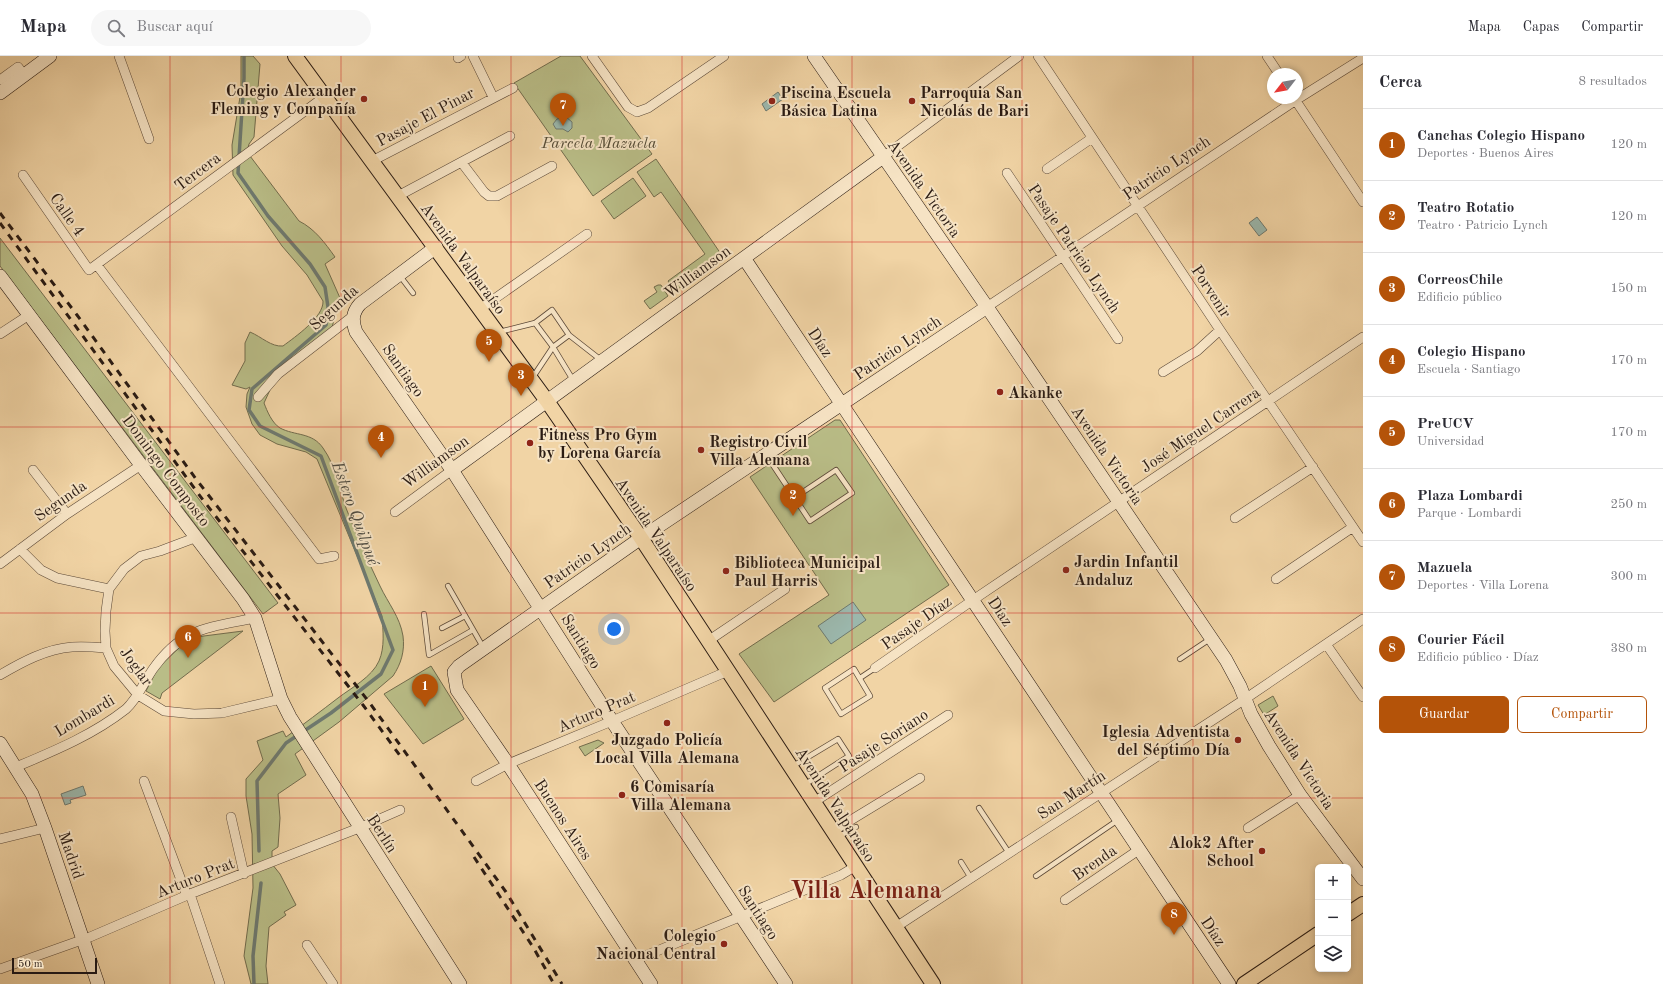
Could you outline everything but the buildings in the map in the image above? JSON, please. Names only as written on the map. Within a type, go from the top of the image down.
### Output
[{"type":"main road","name":"Avenida Valparaíso","points":[[295,56],[436,247],[547,401],[641,538],[933,984]]},
{"type":"main road","points":[[1351,912],[1363,904]]},
{"type":"main road","points":[[1244,984],[1315,936]]},
{"type":"street","points":[[0,93],[50,56]]},
{"type":"street","points":[[119,56],[149,139]]},
{"type":"street","name":"Pasaje El Pinar","points":[[473,56],[493,97]]},
{"type":"street","points":[[592,56],[628,107],[637,112],[648,108],[724,56]]},
{"type":"street","name":"Avenida Victoria","points":[[814,56],[987,307],[1226,660],[1245,698],[1256,725],[1300,794],[1363,879]]},
{"type":"street","name":"Williamson","points":[[395,512],[883,157],[1019,56]]},
{"type":"street","name":"Porvenir","points":[[1038,56],[1363,542]]},
{"type":"street","points":[[1267,56],[1274,68]]},
{"type":"street","name":"Patricio Lynch","points":[[1303,94],[1363,58]]},
{"type":"street","points":[[0,80],[18,67],[24,75]]},
{"type":"street","name":"Pasaje El Pinar","points":[[372,161],[493,97],[513,88]]},
{"type":"street","name":"Tercera","points":[[93,268],[324,97]]},
{"type":"street","name":"Patricio Lynch","points":[[454,672],[458,666],[641,538],[1138,206],[1288,104]]},
{"type":"street","points":[[1298,104],[1363,202]]},
{"type":"street","points":[[398,196],[510,136]]},
{"type":"street","points":[[1047,168],[1092,138]]},
{"type":"street","points":[[462,163],[484,192],[489,196],[497,196],[552,166]]},
{"type":"street","name":"Pasaje Patricio Lynch","points":[[1007,172],[1118,340]]},
{"type":"street","name":"Calle 4","points":[[23,175],[93,268],[319,559],[334,556]]},
{"type":"street","points":[[480,309],[587,234]]},
{"type":"street","name":"Segunda","points":[[258,398],[278,374],[353,316],[360,304],[436,247]]},
{"type":"street","name":"Díaz","points":[[744,258],[1229,984]]},
{"type":"street","name":"Domingo Composto","points":[[0,276],[243,599],[255,618],[281,699]]},
{"type":"street","points":[[0,334],[29,314]]},
{"type":"street","name":"Santiago","points":[[353,316],[356,332],[452,470],[612,721],[786,984]]},
{"type":"street","points":[[1163,372],[1197,351],[1220,330]]},
{"type":"street","name":"José Miguel Carrera","points":[[973,600],[1363,337]]},
{"type":"street","name":"Segunda","points":[[0,564],[67,514],[141,465]]},
{"type":"street","points":[[1235,518],[1313,467]]},
{"type":"street","points":[[33,470],[67,514]]},
{"type":"street","points":[[1276,580],[1354,527]]},
{"type":"street","name":"Joglar","points":[[197,537],[142,556],[124,569],[109,589],[106,611],[106,648],[114,666],[138,695],[164,711],[194,714],[222,713],[281,699]]},
{"type":"street","points":[[20,550],[41,570],[57,578],[109,589]]},
{"type":"street","points":[[708,641],[784,589]]},
{"type":"street","name":"Pasaje Díaz","points":[[875,668],[973,600]]},
{"type":"street","name":"Lombardi","points":[[16,766],[55,750],[101,726],[127,708],[138,695],[152,671],[162,658],[174,645],[186,636],[201,630],[255,618]]},
{"type":"street","name":"San Martín","points":[[896,927],[1363,620]]},
{"type":"street","points":[[1326,644],[1363,697]]},
{"type":"street","points":[[0,675],[21,663],[45,653],[71,647],[106,648]]},
{"type":"street","name":"Arturo Prat","points":[[476,781],[508,764],[728,671]]},
{"type":"street","name":"Buenos Aires","points":[[454,672],[457,690],[508,764],[651,984]]},
{"type":"street","name":"Berlín","points":[[281,699],[290,717],[359,828],[460,984]]},
{"type":"street","name":"Pasaje Soriano","points":[[814,802],[948,715]]},
{"type":"street","name":"Madrid","points":[[0,743],[16,766],[32,794],[84,939],[98,984]]},
{"type":"street","points":[[835,834],[920,778]]},
{"type":"street","points":[[144,781],[188,895],[220,984]]},
{"type":"street","points":[[1248,828],[1300,794]]},
{"type":"street","name":"Arturo Prat","points":[[0,969],[84,939],[188,895],[359,828],[400,810]]},
{"type":"street","points":[[231,817],[247,872]]},
{"type":"street","points":[[0,839],[45,828]]},
{"type":"street","name":"Brenda","points":[[1065,900],[1140,849]]},
{"type":"street","points":[[635,960],[841,875],[856,866]]},
{"type":"street","points":[[307,945],[332,984]]},
{"type":"lane","points":[[399,275],[413,293]]},
{"type":"lane","points":[[497,333],[535,323],[552,310],[569,335],[602,361]]},
{"type":"lane","points":[[535,323],[553,347],[574,382]]},
{"type":"lane","points":[[531,379],[553,347],[569,335]]},
{"type":"lane","points":[[766,455],[794,498],[810,522],[852,493],[836,470],[794,498]]},
{"type":"lane","points":[[448,586],[484,648]]},
{"type":"lane","points":[[424,614],[429,655],[473,630]]},
{"type":"lane","points":[[442,628],[465,616]]},
{"type":"lane","points":[[1180,659],[1211,638]]},
{"type":"lane","points":[[860,678],[875,668]]},
{"type":"lane","points":[[854,669],[860,678],[870,696],[841,714],[825,688],[854,669]]},
{"type":"lane","points":[[791,767],[838,739],[849,756],[803,785]]},
{"type":"lane","points":[[979,808],[1009,853]]},
{"type":"lane","points":[[1036,876],[1119,819]]},
{"type":"lane","points":[[835,834],[856,827]]},
{"type":"lane","points":[[961,862],[971,878]]},
{"type":"green space","points":[[241,56],[253,56],[260,64],[254,137],[249,144],[247,152],[299,221],[315,232],[335,257],[325,264],[340,298],[331,331],[275,379],[264,403],[270,417],[277,426],[314,439],[323,448],[331,462],[346,508],[358,538],[399,623],[403,636],[402,657],[393,676],[339,722],[295,754],[306,775],[278,794],[280,818],[278,847],[272,851],[272,864],[280,874],[296,905],[284,912],[286,915],[269,927],[266,966],[268,984],[251,984],[244,956],[253,888],[252,834],[246,796],[246,779],[263,760],[257,741],[283,731],[286,737],[361,682],[376,667],[379,661],[383,645],[383,633],[382,616],[317,459],[306,452],[277,444],[260,435],[252,424],[246,407],[247,394],[250,387],[246,389],[232,385],[245,361],[245,343],[250,332],[274,345],[283,346],[314,320],[319,314],[323,301],[307,275],[282,246],[233,175],[232,145],[241,91]]},
{"type":"green space","name":"Parcela Mazuela","points":[[561,56],[580,56],[652,154],[593,196],[514,83]]},
{"type":"green space","points":[[656,159],[723,257],[675,291],[668,281],[705,254],[661,192],[654,197],[637,172]]},
{"type":"green space","points":[[633,178],[646,196],[614,219],[601,201]]},
{"type":"green space","points":[[0,238],[278,603],[263,614],[0,266]]},
{"type":"green space","points":[[661,285],[668,296],[650,309],[644,301],[657,292],[654,287]]},
{"type":"green space","points":[[835,420],[840,420],[949,585],[774,702],[739,654],[829,595],[750,477]]},
{"type":"green space","points":[[243,631],[162,693],[160,699],[146,691],[157,669],[180,647],[196,637]]},
{"type":"green space","points":[[431,666],[464,719],[423,744],[384,694]]},
{"type":"green space","points":[[1273,696],[1278,706],[1264,715],[1258,705]]},
{"type":"green space","points":[[598,740],[604,743],[585,756],[579,747]]},
{"type":"shaded area","name":"Piscina Escuela Básica Latina","points":[[778,92],[783,99],[766,111],[762,104]]},
{"type":"shaded area","points":[[566,117],[572,122],[572,128],[568,132],[563,129],[556,129],[553,124],[557,119]]},
{"type":"shaded area","points":[[1257,217],[1267,230],[1259,236],[1249,223]]},
{"type":"shaded area","points":[[853,602],[866,620],[831,644],[818,626]]},
{"type":"shaded area","points":[[83,786],[86,795],[70,800],[71,803],[65,805],[61,794]]},
{"type":"waterway","name":"Estero Quilpué","points":[[244,56],[238,173],[268,216],[310,264],[325,287],[328,307],[326,325],[252,389],[249,410],[260,426],[321,456],[393,650],[381,674],[331,713],[286,743],[257,781],[259,851]]},
{"type":"waterway","name":"Estero Quilpué","points":[[254,984],[253,956],[261,883]]},
{"type":"railway","points":[[0,213],[77,315],[196,479],[369,702],[506,892],[562,984]]},
{"type":"railway","points":[[0,223],[203,500],[363,705],[401,757]]},
{"type":"railway","points":[[474,857],[533,947],[554,984]]},
{"type":"place","name":"Colegio Alexander Fleming y Compañía","points":[[364,99]]},
{"type":"place","name":"Piscina Escuela Básica Latina","points":[[772,101]]},
{"type":"place","name":"Parroquia San Nicolás de Bari","points":[[912,101]]},
{"type":"place","name":"Mazuela","points":[[563,126]]},
{"type":"place","name":"PreUCV","points":[[489,362]]},
{"type":"place","name":"Akanke","points":[[1000,392]]},
{"type":"place","name":"CorreosChile","points":[[521,396]]},
{"type":"place","name":"Fitness Pro Gym by Lorena García","points":[[530,443]]},
{"type":"place","name":"Registro Civil Villa Alemana","points":[[701,450]]},
{"type":"place","name":"Colegio Hispano","points":[[381,458]]},
{"type":"place","name":"Teatro Rotatio","points":[[793,516]]},
{"type":"place","name":"Jardin Infantil Andaluz","points":[[1066,570]]},
{"type":"place","name":"Biblioteca Municipal Paul Harris","points":[[726,571]]},
{"type":"place","name":"Plaza Lombardi","points":[[188,658]]},
{"type":"place","name":"Canchas Colegio Hispano","points":[[425,707]]},
{"type":"place","name":"Juzgado Policía Local Villa Alemana","points":[[667,723]]},
{"type":"place","name":"Iglesia Adventista del Séptimo Día","points":[[1238,740]]},
{"type":"place","name":"6 Comisaría Villa Alemana","points":[[622,795]]},
{"type":"place","name":"Alok2 After School","points":[[1262,851]]},
{"type":"place","name":"Courier Fácil","points":[[1174,935]]},
{"type":"place","name":"Colegio Nacional Central","points":[[724,944]]},
{"type":"district","name":"Villa Alemana","points":[[866,890]]}]
